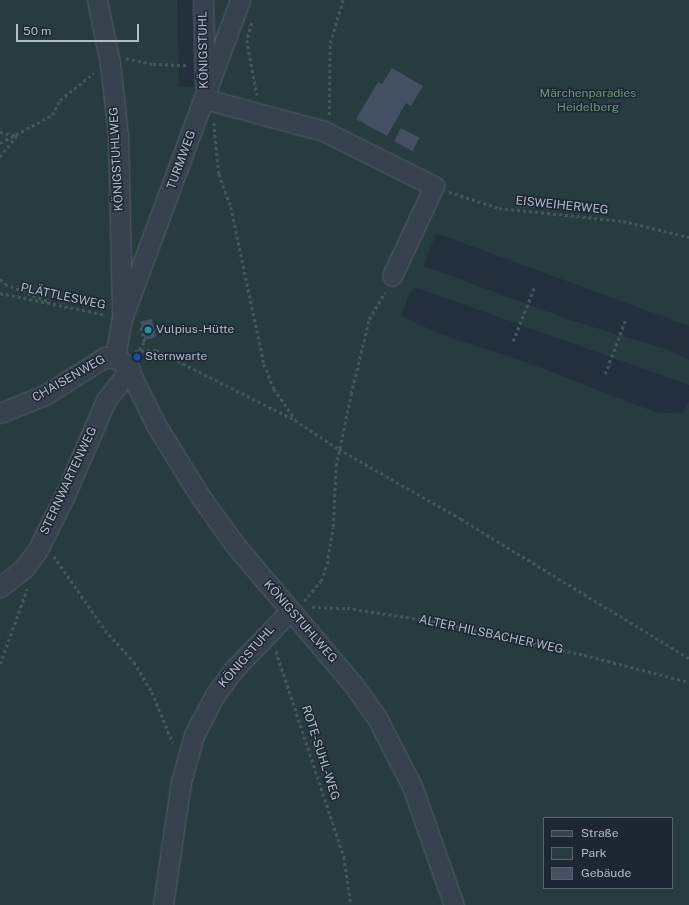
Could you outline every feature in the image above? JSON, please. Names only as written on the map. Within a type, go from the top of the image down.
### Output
[{"type":"street","name":"KÖNIGSTUHLWEG","points":[[97,0],[109,58],[119,153],[122,319]]},
{"type":"street","name":"KÖNIGSTUHL","points":[[203,0],[205,99]]},
{"type":"street","name":"TURMWEG","points":[[122,319],[205,99],[240,0]]},
{"type":"street","points":[[205,99],[324,131],[434,186],[390,282]]},
{"type":"street","points":[[122,319],[122,363]]},
{"type":"street","name":"CHAISENWEG","points":[[0,413],[45,394],[104,357],[122,363]]},
{"type":"street","name":"KÖNIGSTUHLWEG","points":[[122,363],[156,424],[200,496],[235,545],[353,684],[391,743],[424,816],[454,905]]},
{"type":"street","name":"STERNWARTENWEG","points":[[0,587],[24,568],[43,539],[122,363]]},
{"type":"street","name":"KÖNIGSTUHL","points":[[163,905],[179,796],[191,744],[212,700],[242,659],[290,611]]},
{"type":"path","points":[[328,118],[330,43],[343,0]]},
{"type":"path","points":[[253,20],[247,40],[258,98]]},
{"type":"path","points":[[0,143],[17,136],[52,115],[60,100],[88,78],[109,58],[153,64],[205,66]]},
{"type":"path","points":[[205,99],[212,112],[219,174],[231,207],[264,364],[274,389],[295,420]]},
{"type":"path","points":[[0,132],[17,136]]},
{"type":"path","points":[[0,157],[17,136]]},
{"type":"path","name":"EISWEIHERWEG","points":[[434,186],[455,195],[500,208],[623,221],[689,237]]},
{"type":"path","points":[[0,279],[5,284],[57,304]]},
{"type":"path","points":[[290,611],[304,600],[321,581],[327,564],[339,449],[366,328],[390,282]]},
{"type":"path","points":[[513,340],[534,288]]},
{"type":"path","name":"PLÄTTLESWEG","points":[[0,293],[122,319]]},
{"type":"path","points":[[605,374],[626,321]]},
{"type":"path","points":[[138,350],[156,350],[184,362],[295,420],[339,449],[461,519],[689,658]]},
{"type":"path","points":[[43,539],[105,630],[134,662],[152,692],[174,751]]},
{"type":"path","points":[[0,664],[30,582]]},
{"type":"path","name":"ALTER HILSBACHER WEG","points":[[290,611],[335,607],[433,622],[584,655],[689,682]]},
{"type":"path","name":"ROTE-SUHL-WEG","points":[[275,644],[344,857],[351,905]]},
{"type":"green space","name":"Märchenparadies Heidelberg","points":[[0,0],[177,0],[179,87],[197,87],[196,0],[689,0],[689,326],[436,233],[424,266],[573,321],[669,350],[689,360],[689,385],[415,287],[409,295],[401,316],[443,335],[528,363],[655,412],[682,414],[689,401],[689,905],[0,905]]},
{"type":"building","points":[[392,68],[423,86],[411,106],[406,103],[387,136],[356,119],[378,82],[382,84]]},
{"type":"building","points":[[401,128],[420,138],[412,151],[394,141]]},
{"type":"building","name":"Vulpius-Hütte","points":[[152,319],[156,338],[144,340],[140,321]]},
{"type":"place","name":"Vulpius-Hütte","points":[[148,330]]},
{"type":"place","name":"Sternwarte","points":[[137,357]]}]
